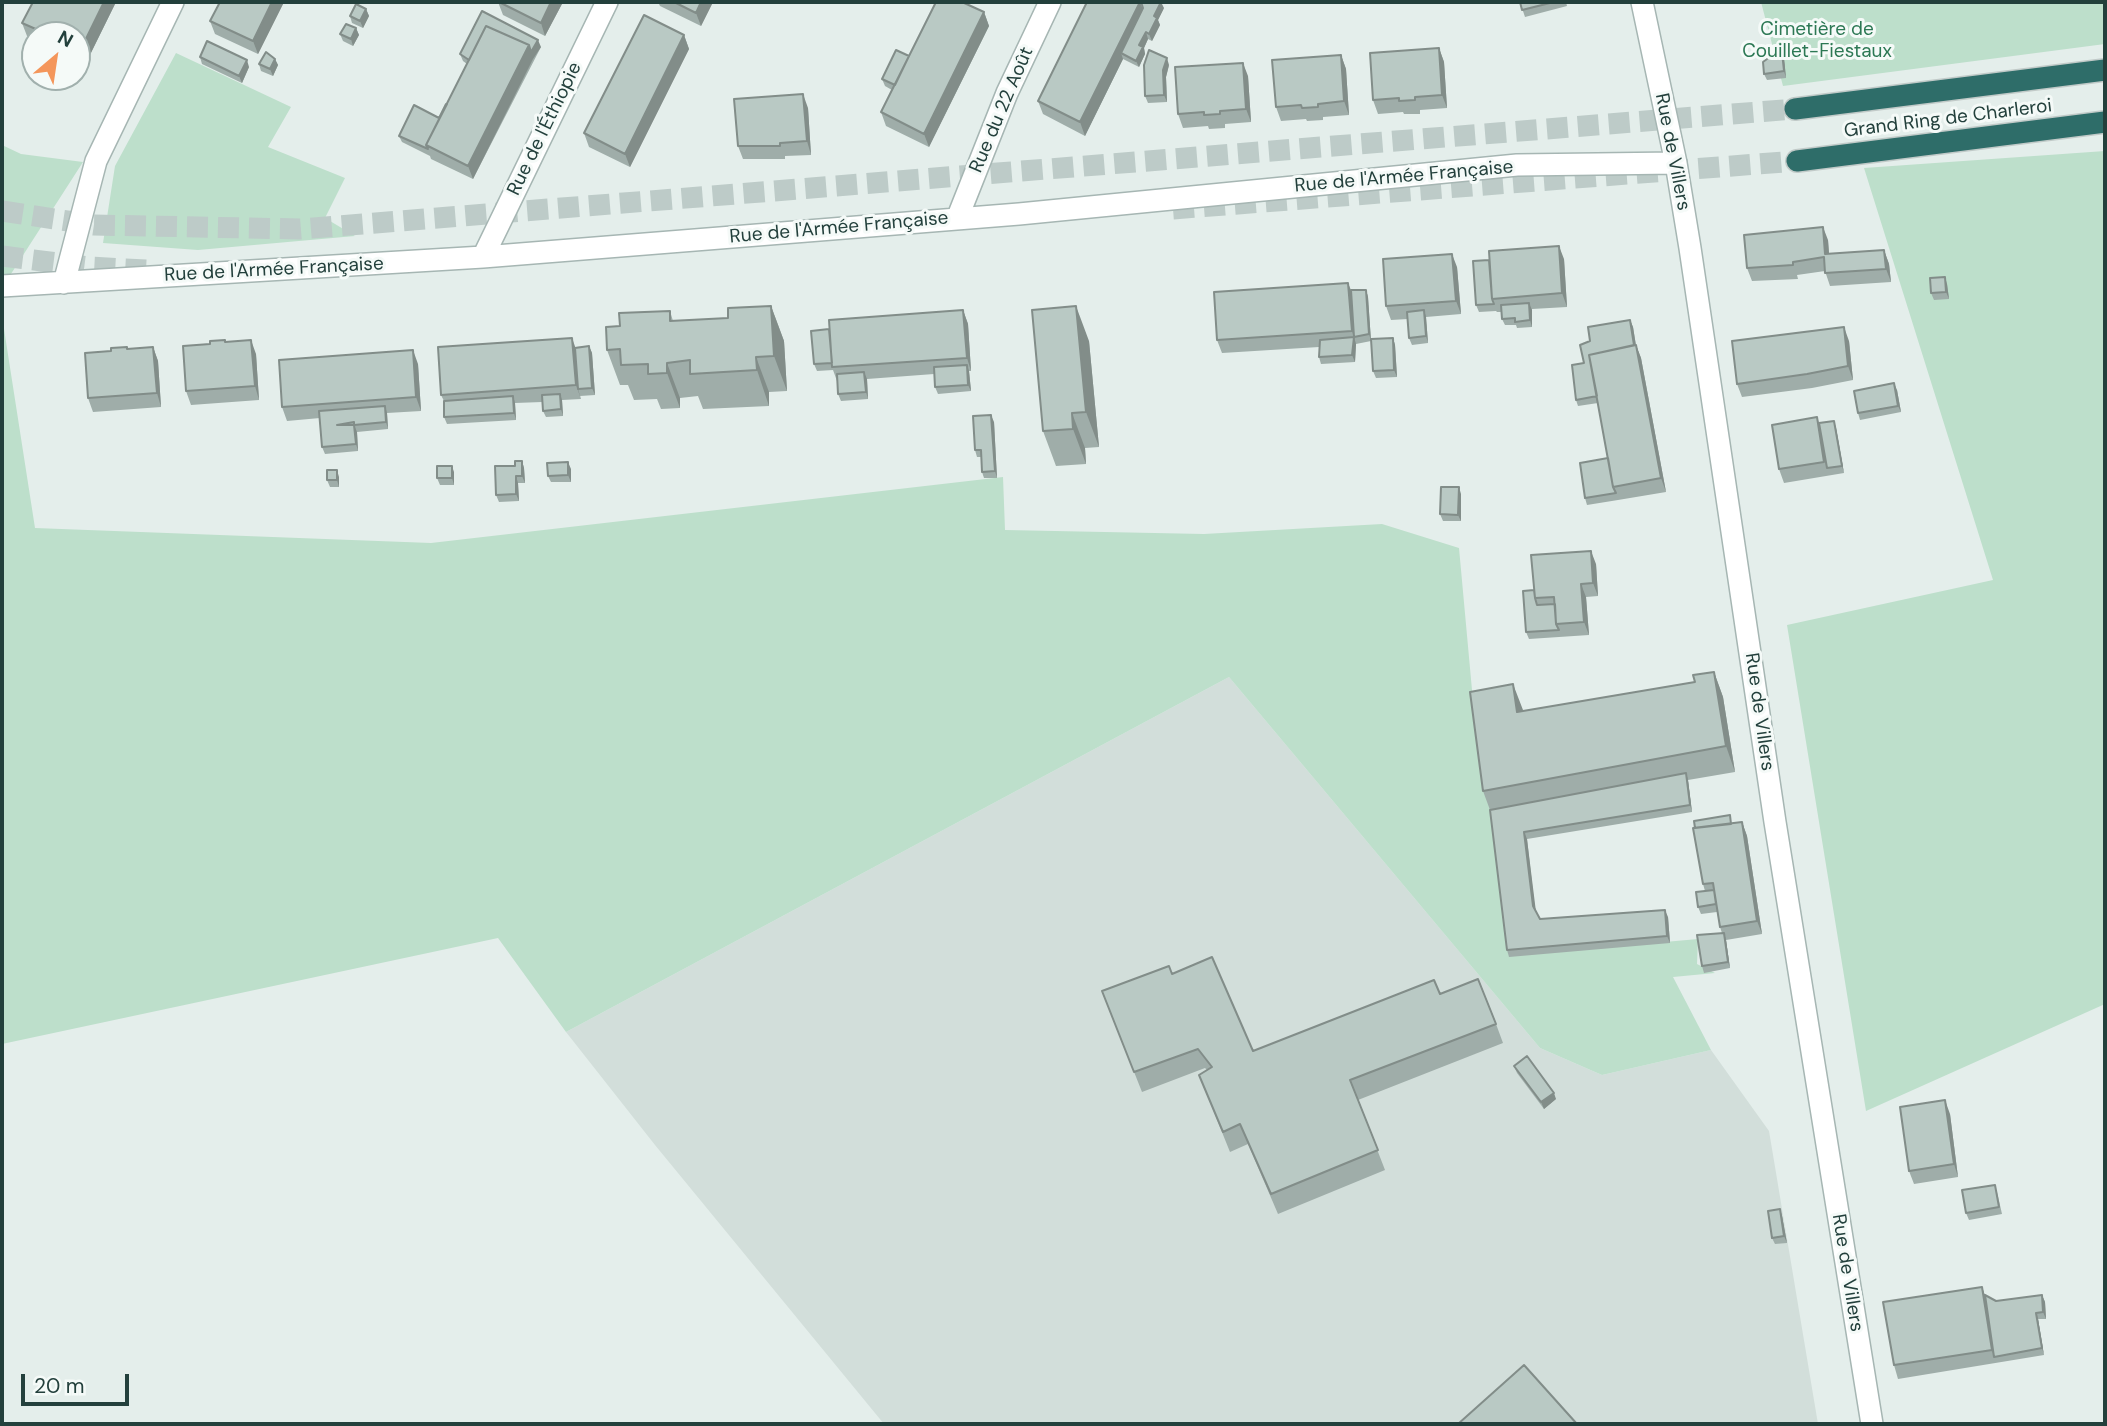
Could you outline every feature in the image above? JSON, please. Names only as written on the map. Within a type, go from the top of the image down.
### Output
[{"type":"highway","name":"Grand Ring de Charleroi","points":[[1795,108],[2105,70]]},
{"type":"highway","name":"Grand Ring de Charleroi","points":[[1797,161],[2105,122]]},
{"type":"street","points":[[64,283],[96,161],[173,2]]},
{"type":"street","name":"Rue de l'Éthiopie","points":[[483,257],[607,2]]},
{"type":"street","name":"Rue du 22 Août","points":[[957,219],[1007,93],[1050,2]]},
{"type":"street","name":"Rue de Villers","points":[[1642,2],[1676,163],[1775,822],[1872,1424]]},
{"type":"street","name":"Rue de l'Armée Française","points":[[2,286],[483,257],[957,219],[1517,165],[1676,163]]},
{"type":"shaded area","points":[[1229,677],[1540,1048],[1602,1075],[1711,1050],[1769,1131],[1818,1424],[884,1424],[566,1032]]},
{"type":"green space","name":"Cimetière de Couillet-Fiestaux","points":[[1761,2],[2105,2],[2105,44],[1783,86]]},
{"type":"green space","points":[[176,53],[291,107],[268,147],[345,178],[325,218],[355,236],[198,250],[103,243],[115,166]]},
{"type":"green space","points":[[2,145],[21,154],[83,162],[9,277],[2,276]]},
{"type":"green space","points":[[2105,151],[2105,1004],[1866,1111],[1787,625],[1993,580],[1864,168]]},
{"type":"green space","points":[[2,316],[35,528],[431,543],[1003,477],[1005,530],[1204,534],[1382,524],[1459,548],[1472,690],[1509,956],[1698,939],[1697,964],[1715,973],[1673,977],[1711,1050],[1602,1075],[1540,1048],[1229,677],[566,1032],[498,938],[2,1044]]},
{"type":"building","points":[[33,2],[104,2],[91,29],[91,21],[23,21]]},
{"type":"building","points":[[220,2],[272,2],[253,41],[210,21]]},
{"type":"building","points":[[499,2],[551,2],[541,23]]},
{"type":"building","points":[[674,2],[701,2],[696,13]]},
{"type":"building","points":[[936,2],[962,2],[984,12],[924,134],[881,112]]},
{"type":"building","points":[[1087,2],[1140,2],[1080,122],[1038,101]]},
{"type":"building","points":[[1141,2],[1161,2],[1149,34],[1146,32],[1139,45],[1143,47],[1136,61],[1121,53],[1143,8]]},
{"type":"building","points":[[1520,2],[1554,2],[1522,10]]},
{"type":"building","points":[[356,4],[366,9],[360,21],[350,16]]},
{"type":"building","points":[[482,11],[538,40],[531,52],[529,45],[486,26],[469,60],[460,54]]},
{"type":"building","points":[[644,15],[684,35],[625,154],[584,133]]},
{"type":"building","points":[[346,24],[356,28],[351,39],[340,34]]},
{"type":"building","points":[[486,26],[529,45],[468,166],[426,145]]},
{"type":"building","points":[[207,41],[247,60],[239,76],[200,57]]},
{"type":"building","points":[[1439,48],[1442,95],[1415,97],[1415,100],[1373,100],[1370,53]]},
{"type":"building","points":[[896,50],[909,56],[895,85],[882,79]]},
{"type":"building","points":[[1149,50],[1167,58],[1163,70],[1164,95],[1145,96],[1144,65]]},
{"type":"building","points":[[266,52],[275,59],[270,69],[259,64]]},
{"type":"building","points":[[1782,52],[1784,71],[1764,74],[1763,62],[1775,53]]},
{"type":"building","points":[[1341,55],[1344,101],[1318,104],[1318,107],[1276,107],[1272,60]]},
{"type":"building","points":[[1243,63],[1246,109],[1220,111],[1220,114],[1178,114],[1175,67]]},
{"type":"building","points":[[803,94],[807,141],[780,143],[780,146],[738,146],[734,99]]},
{"type":"building","points":[[446,104],[426,145],[428,149],[399,136],[414,105],[439,118]]},
{"type":"building","points":[[1823,227],[1825,254],[1884,250],[1886,269],[1825,273],[1824,257],[1793,262],[1793,265],[1747,268],[1744,235]]},
{"type":"building","points":[[1559,246],[1562,293],[1492,299],[1489,251]]},
{"type":"building","points":[[1452,254],[1456,301],[1386,306],[1383,259]]},
{"type":"building","points":[[1489,260],[1494,304],[1476,305],[1473,261]]},
{"type":"building","points":[[1945,277],[1946,292],[1931,293],[1930,278]]},
{"type":"building","points":[[1348,283],[1352,331],[1217,340],[1214,292]]},
{"type":"building","points":[[1351,290],[1366,290],[1369,334],[1354,337]]},
{"type":"building","points":[[1529,303],[1530,320],[1515,322],[1515,318],[1502,319],[1501,305]]},
{"type":"building","points":[[771,306],[774,356],[756,357],[757,370],[690,374],[690,360],[667,363],[667,373],[648,374],[648,364],[621,365],[620,349],[607,350],[606,327],[620,326],[619,313],[670,311],[670,321],[728,318],[728,308]]},
{"type":"building","points":[[1076,306],[1086,412],[1072,413],[1073,429],[1043,431],[1032,310]]},
{"type":"building","points":[[963,310],[967,358],[832,367],[829,320]]},
{"type":"building","points":[[1424,310],[1426,336],[1409,338],[1407,312]]},
{"type":"building","points":[[1630,320],[1634,345],[1589,355],[1597,396],[1576,400],[1572,365],[1584,363],[1580,345],[1590,341],[1588,327]]},
{"type":"building","points":[[1844,327],[1848,366],[1737,384],[1732,341]]},
{"type":"building","points":[[829,329],[832,363],[814,364],[811,331]]},
{"type":"building","points":[[1354,337],[1352,355],[1319,357],[1320,340]]},
{"type":"building","points":[[572,338],[576,385],[441,395],[438,347]]},
{"type":"building","points":[[1393,338],[1394,370],[1373,371],[1371,339]]},
{"type":"building","points":[[225,340],[251,340],[255,386],[186,391],[183,346]]},
{"type":"building","points":[[1636,345],[1661,478],[1613,487],[1589,355]]},
{"type":"building","points":[[589,346],[592,388],[578,389],[575,348]]},
{"type":"building","points":[[127,347],[153,347],[157,393],[88,398],[85,353]]},
{"type":"building","points":[[413,350],[416,397],[282,407],[279,360]]},
{"type":"building","points":[[967,365],[968,385],[935,387],[934,367]]},
{"type":"building","points":[[864,372],[866,392],[838,394],[837,374]]},
{"type":"building","points":[[1894,383],[1898,406],[1858,413],[1854,391]]},
{"type":"building","points":[[560,394],[561,409],[543,411],[542,395]]},
{"type":"building","points":[[513,396],[514,413],[444,417],[444,401]]},
{"type":"building","points":[[385,406],[386,422],[354,425],[356,444],[322,447],[319,411]]},
{"type":"building","points":[[991,415],[995,471],[982,472],[981,450],[975,450],[973,416]]},
{"type":"building","points":[[1817,417],[1824,462],[1779,469],[1772,425]]},
{"type":"building","points":[[1834,421],[1842,466],[1827,468],[1819,423]]},
{"type":"building","points":[[1608,458],[1616,493],[1585,498],[1580,463]]},
{"type":"building","points":[[515,461],[522,461],[522,476],[516,476],[516,494],[496,495],[495,466],[515,466]]},
{"type":"building","points":[[568,462],[568,475],[548,476],[547,463]]},
{"type":"building","points":[[437,466],[452,466],[452,478],[437,478]]},
{"type":"building","points":[[327,470],[337,470],[337,480],[327,480]]},
{"type":"building","points":[[1441,487],[1459,487],[1458,515],[1440,514]]},
{"type":"building","points":[[1591,551],[1593,583],[1581,584],[1584,622],[1556,624],[1554,597],[1535,598],[1531,555]]},
{"type":"building","points":[[1534,590],[1537,605],[1555,604],[1559,630],[1526,632],[1523,591]]},
{"type":"building","points":[[1714,672],[1726,746],[1483,791],[1470,692],[1513,684],[1517,712],[1695,682],[1693,675]]},
{"type":"building","points":[[1686,773],[1690,805],[1524,832],[1533,906],[1540,919],[1665,910],[1667,936],[1507,950],[1490,810]]},
{"type":"building","points":[[1730,815],[1731,824],[1695,828],[1694,821]]},
{"type":"building","points":[[1742,822],[1757,921],[1720,927],[1713,883],[1703,884],[1693,828]]},
{"type":"building","points":[[1714,890],[1716,904],[1698,907],[1696,892]]},
{"type":"building","points":[[1724,933],[1728,962],[1702,966],[1697,935]]},
{"type":"building","points":[[1212,957],[1253,1051],[1434,980],[1440,994],[1478,979],[1496,1024],[1350,1080],[1378,1150],[1271,1194],[1240,1124],[1223,1132],[1199,1075],[1212,1067],[1198,1049],[1134,1072],[1102,991],[1169,966],[1172,974]]},
{"type":"building","points":[[1527,1056],[1554,1093],[1541,1102],[1514,1066]]},
{"type":"building","points":[[1945,1100],[1954,1164],[1909,1171],[1900,1107]]},
{"type":"building","points":[[1995,1185],[1999,1207],[1966,1213],[1962,1190]]},
{"type":"building","points":[[1780,1209],[1784,1236],[1772,1238],[1768,1211]]},
{"type":"building","points":[[1982,1287],[1992,1350],[1894,1365],[1883,1302]]},
{"type":"building","points":[[1985,1295],[1996,1301],[2042,1295],[2043,1312],[2036,1313],[2042,1348],[1994,1357]]},
{"type":"building","points":[[1524,1365],[1577,1424],[1458,1424]]},
{"type":"tunnel","points":[[2,211],[94,225],[300,229],[1795,109]]},
{"type":"tunnel","points":[[1173,209],[1797,161]]},
{"type":"tunnel","points":[[2,256],[89,267],[146,270]]}]
